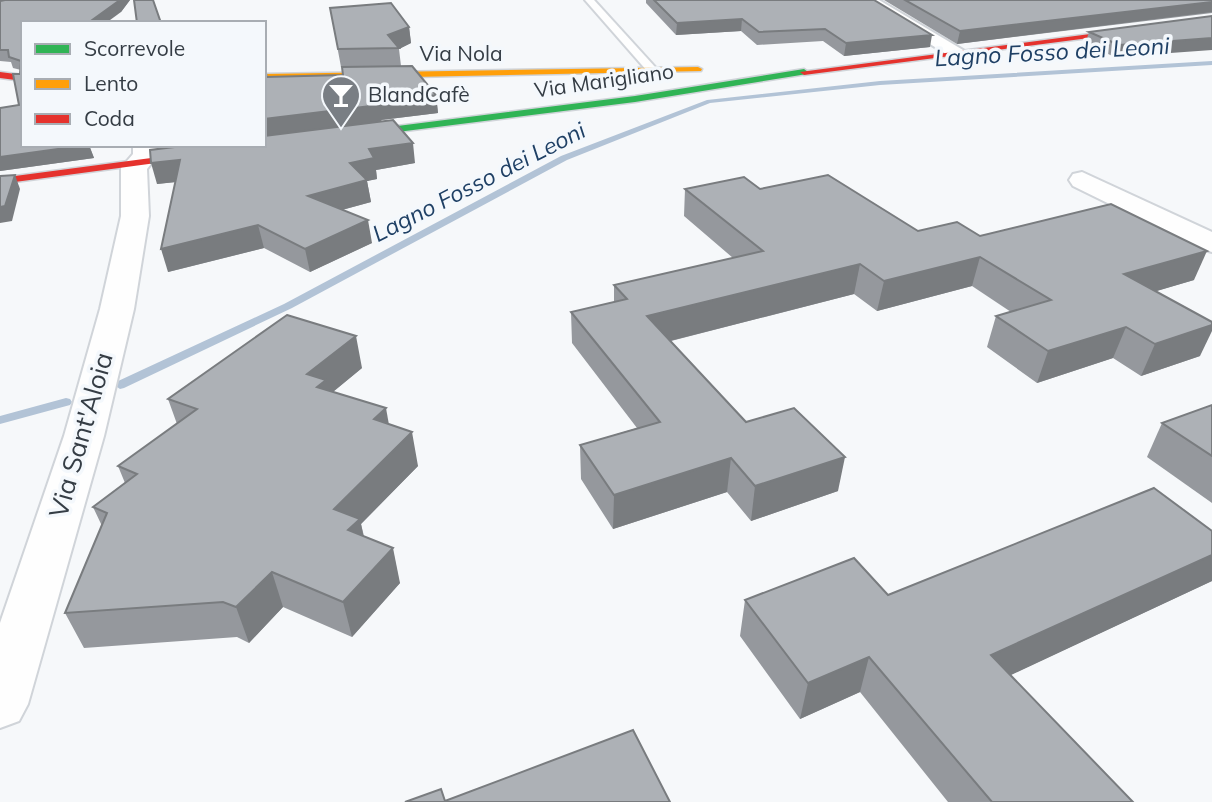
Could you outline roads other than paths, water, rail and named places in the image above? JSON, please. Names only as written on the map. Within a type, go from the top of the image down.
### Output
[{"type":"street","points":[[867,0],[958,53]]},
{"type":"street","name":"Via Marigliano","points":[[328,138],[635,99],[716,78],[958,53],[1212,20]]},
{"type":"street","name":"Via Nola","points":[[681,69],[716,78]]},
{"type":"street","name":"Via Nola","points":[[266,77],[681,69],[716,78]]},
{"type":"street","name":"Via Nola","points":[[574,73],[716,78]]},
{"type":"street","points":[[0,75],[21,78]]},
{"type":"street","points":[[610,76],[634,90],[635,99]]},
{"type":"street","points":[[0,181],[141,154],[219,152]]},
{"type":"street","name":"Via Sant'Aloia","points":[[0,704],[83,436],[117,309],[135,216],[134,168],[141,154]]},
{"type":"street","points":[[1082,180],[1212,243]]},
{"type":"lane","points":[[589,0],[652,70]]},
{"type":"waterway","name":"Lagno Fosso dei Leoni","points":[[120,385],[288,306],[564,158],[709,101],[880,83],[1212,63]]},
{"type":"waterway","name":"Lagno Fosso dei Leoni","points":[[0,420],[66,402]]},
{"type":"place","name":"BlandCafè","points":[[341,129]]}]
